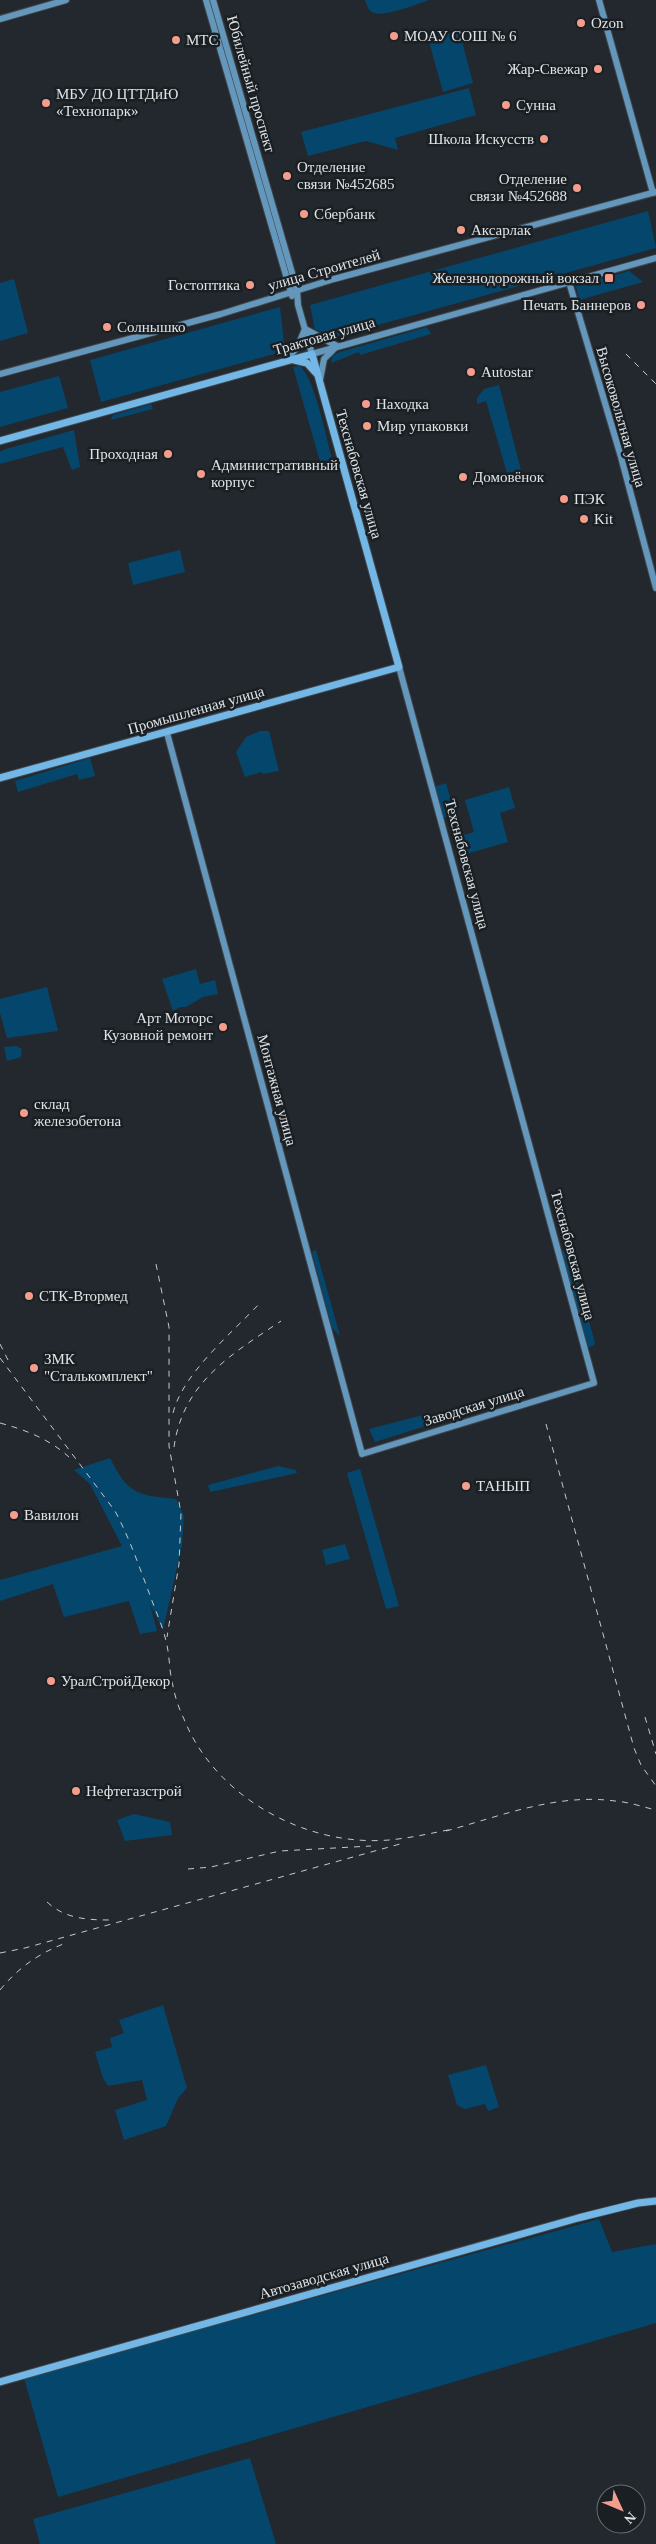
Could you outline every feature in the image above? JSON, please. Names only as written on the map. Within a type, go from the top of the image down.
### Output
[{"type":"main road","name":"Трактовая улица","points":[[0,441],[312,354]]},
{"type":"main road","name":"Техснабовская улица","points":[[312,354],[399,667]]},
{"type":"main road","points":[[286,360],[307,363],[320,380]]},
{"type":"main road","name":"Промышленная улица","points":[[0,778],[399,667]]},
{"type":"main road","name":"Автозаводская улица","points":[[0,2382],[578,2218],[638,2203],[656,2201]]},
{"type":"street","points":[[0,19],[66,0]]},
{"type":"street","points":[[206,0],[312,354]]},
{"type":"street","name":"Юбилейный проспект","points":[[214,0],[294,291]]},
{"type":"street","points":[[599,0],[655,193]]},
{"type":"street","name":"улица Строителей","points":[[0,374],[294,291],[655,193]]},
{"type":"street","name":"Трактовая улица","points":[[312,354],[656,258]]},
{"type":"street","name":"Высоковольтная улица","points":[[569,282],[621,457],[656,588]]},
{"type":"street","points":[[305,329],[337,346],[324,359],[320,380]]},
{"type":"street","points":[[286,360],[298,346],[305,329]]},
{"type":"street","name":"Техснабовская улица","points":[[399,667],[594,1383]]},
{"type":"street","name":"Монтажная улица","points":[[167,733],[362,1454]]},
{"type":"street","name":"Заводская улица","points":[[362,1454],[594,1383]]},
{"type":"shaded area","points":[[365,0],[429,0],[401,10],[379,14],[370,11]]},
{"type":"shaded area","points":[[459,30],[473,83],[443,92],[428,38]]},
{"type":"shaded area","points":[[469,88],[476,115],[395,138],[398,150],[366,141],[308,156],[301,132]]},
{"type":"shaded area","points":[[648,211],[656,248],[338,336],[315,330],[310,305]]},
{"type":"shaded area","points":[[629,271],[643,282],[579,300],[576,286]]},
{"type":"shaded area","points":[[14,279],[28,333],[0,341],[0,283]]},
{"type":"shaded area","points":[[280,307],[285,351],[101,402],[90,360]]},
{"type":"shaded area","points":[[427,327],[431,334],[360,355],[359,352],[331,363],[332,356],[340,352]]},
{"type":"shaded area","points":[[300,366],[306,373],[316,397],[333,462],[321,465],[293,367]]},
{"type":"shaded area","points":[[59,376],[68,408],[0,427],[0,392]]},
{"type":"shaded area","points":[[499,385],[521,470],[507,473],[486,401],[477,404],[477,398],[484,389]]},
{"type":"shaded area","points":[[151,404],[153,409],[111,420],[113,415]]},
{"type":"shaded area","points":[[74,430],[80,467],[72,470],[63,447],[0,464],[0,452],[6,449]]},
{"type":"shaded area","points":[[180,550],[185,572],[133,585],[128,563]]},
{"type":"shaded area","points":[[260,731],[269,731],[279,771],[263,774],[261,772],[245,777],[236,752],[246,737]]},
{"type":"shaded area","points":[[90,758],[95,776],[79,780],[77,774],[18,792],[15,781]]},
{"type":"shaded area","points":[[446,783],[455,815],[442,818],[434,787]]},
{"type":"shaded area","points":[[509,787],[515,808],[500,813],[508,842],[466,854],[460,836],[474,832],[465,800]]},
{"type":"shaded area","points":[[196,969],[200,984],[215,980],[218,994],[203,997],[186,1007],[180,1007],[173,1011],[162,979]]},
{"type":"shaded area","points":[[47,987],[58,1031],[7,1038],[0,1013],[0,999]]},
{"type":"shaded area","points":[[16,1046],[22,1049],[21,1057],[7,1061],[4,1047]]},
{"type":"shaded area","points":[[316,1250],[340,1336],[332,1328],[312,1252]]},
{"type":"shaded area","points":[[569,1250],[595,1343],[593,1346],[588,1347],[561,1251]]},
{"type":"shaded area","points":[[423,1415],[428,1422],[426,1426],[375,1442],[369,1429]]},
{"type":"shaded area","points":[[110,1458],[128,1486],[142,1494],[176,1499],[184,1516],[182,1545],[163,1630],[150,1604],[157,1631],[140,1634],[129,1601],[64,1617],[53,1584],[0,1601],[0,1580],[122,1546],[90,1484],[74,1470]]},
{"type":"shaded area","points":[[278,1466],[296,1470],[297,1473],[210,1492],[208,1485]]},
{"type":"shaded area","points":[[360,1469],[399,1606],[386,1609],[347,1473]]},
{"type":"shaded area","points":[[345,1544],[350,1559],[326,1565],[322,1550]]},
{"type":"shaded area","points":[[134,1814],[170,1822],[172,1835],[125,1841],[117,1820]]},
{"type":"shaded area","points":[[163,2005],[187,2088],[178,2098],[166,2126],[124,2140],[115,2110],[147,2100],[142,2080],[108,2086],[103,2078],[95,2052],[112,2047],[110,2038],[124,2033],[119,2020]]},
{"type":"shaded area","points":[[486,2065],[499,2107],[488,2111],[485,2104],[465,2109],[457,2105],[448,2075]]},
{"type":"shaded area","points":[[599,2219],[612,2252],[656,2244],[656,2323],[58,2497],[24,2378]]},
{"type":"shaded area","points":[[250,2458],[276,2544],[40,2544],[33,2519]]},
{"type":"railway","points":[[626,354],[656,384]]},
{"type":"railway","points":[[156,1264],[169,1327],[169,1446],[181,1513],[179,1564],[167,1637]]},
{"type":"railway","points":[[173,1413],[178,1398],[197,1369],[260,1303]]},
{"type":"railway","points":[[174,1447],[179,1424],[199,1387],[228,1358],[281,1321]]},
{"type":"railway","points":[[0,1344],[9,1362]]},
{"type":"railway","points":[[0,1358],[115,1511],[134,1554],[163,1630],[172,1681],[180,1711],[198,1747],[217,1772],[241,1793],[267,1811],[296,1825],[326,1835],[358,1840],[389,1840],[453,1829]]},
{"type":"railway","points":[[0,1423],[37,1436],[69,1457]]},
{"type":"railway","points":[[546,1424],[634,1748],[641,1765],[656,1786]]},
{"type":"railway","points":[[645,1717],[656,1754]]},
{"type":"railway","points":[[446,1831],[529,1807],[572,1800],[593,1799],[631,1803],[656,1810]]},
{"type":"railway","points":[[0,1953],[25,1948],[400,1844]]},
{"type":"railway","points":[[188,1869],[211,1867],[280,1851],[371,1846]]},
{"type":"railway","points":[[47,1902],[54,1908],[69,1915],[85,1919],[111,1920]]},
{"type":"railway","points":[[0,1990],[30,1962],[47,1951],[66,1943]]},
{"type":"place","name":"Ozon","points":[[581,23]]},
{"type":"place","name":"МОАУ СОШ № 6","points":[[394,36]]},
{"type":"place","name":"МТС","points":[[176,40]]},
{"type":"place","name":"Жар-Свежар","points":[[598,69]]},
{"type":"place","name":"МБУ ДО ЦТТДиЮ «Технопарк»","points":[[46,103]]},
{"type":"place","name":"Сунна","points":[[506,105]]},
{"type":"place","name":"Школа Искусств","points":[[544,139]]},
{"type":"place","name":"Отделение связи №452685","points":[[287,176]]},
{"type":"place","name":"Отделение связи №452688","points":[[577,188]]},
{"type":"place","name":"Сбербанк","points":[[304,214]]},
{"type":"place","name":"Аксарлак","points":[[461,230]]},
{"type":"place","name":"Железнодорожный вокзал","points":[[609,278]]},
{"type":"place","name":"Гостоптика","points":[[250,285]]},
{"type":"place","name":"Печать Баннеров","points":[[641,305]]},
{"type":"place","name":"Солнышко","points":[[107,327]]},
{"type":"place","name":"Autostar","points":[[471,372]]},
{"type":"place","name":"Находка","points":[[366,404]]},
{"type":"place","name":"Мир упаковки","points":[[367,426]]},
{"type":"place","name":"Проходная","points":[[168,454]]},
{"type":"place","name":"Административный корпус","points":[[201,474]]},
{"type":"place","name":"Домовёнок","points":[[463,477]]},
{"type":"place","name":"ПЭК","points":[[564,499]]},
{"type":"place","name":"Kit","points":[[584,519]]},
{"type":"place","name":"Арт Моторс Кузовной ремонт","points":[[223,1027]]},
{"type":"place","name":"склад железобетона","points":[[24,1113]]},
{"type":"place","name":"СТК-Втормед","points":[[29,1296]]},
{"type":"place","name":"ЗМК \"Сталькомплект\"","points":[[34,1368]]},
{"type":"place","name":"ТАНЫП","points":[[466,1486]]},
{"type":"place","name":"Вавилон","points":[[14,1515]]},
{"type":"place","name":"УралСтройДекор","points":[[51,1681]]},
{"type":"place","name":"Нефтегазстрой","points":[[76,1791]]}]
